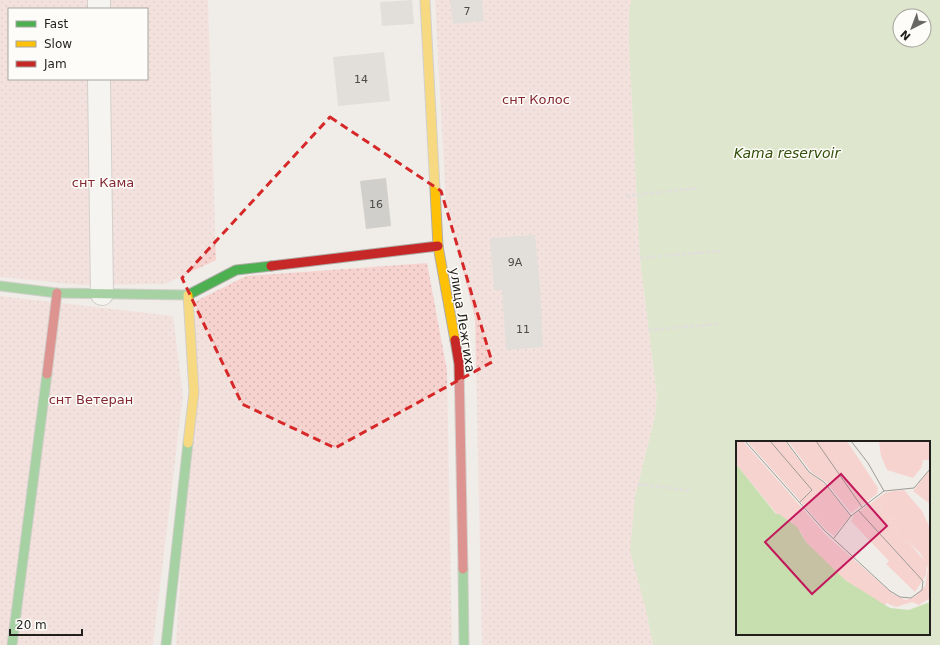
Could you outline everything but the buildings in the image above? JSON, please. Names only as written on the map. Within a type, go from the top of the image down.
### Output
[{"type":"street","name":"улица Лежгиха","points":[[425,0],[438,246],[459,364],[464,645]]},
{"type":"street","points":[[100,80],[102,294]]},
{"type":"street","points":[[0,286],[57,292],[188,295],[236,270],[438,246]]},
{"type":"street","points":[[12,645],[57,292]]},
{"type":"street","points":[[166,645],[194,392],[188,295]]},
{"type":"path","points":[[626,196],[698,188]]},
{"type":"path","points":[[640,258],[720,251]]},
{"type":"path","points":[[648,330],[720,324]]},
{"type":"path","points":[[638,484],[692,491]]},
{"type":"highlighted area","points":[[330,117],[441,191],[492,362],[335,448],[242,404],[182,278]]},
{"type":"green space","name":"снт Кама","points":[[0,0],[208,0],[216,260],[165,284],[82,285],[0,277]]},
{"type":"green space","name":"снт Колос","points":[[435,0],[631,0],[629,13],[629,45],[640,258],[657,396],[655,417],[635,497],[646,610],[653,645],[482,645],[475,318],[446,205]]},
{"type":"green space","points":[[427,263],[447,370],[452,645],[176,645],[196,301],[246,276]]},
{"type":"green space","name":"снт Ветеран","points":[[0,296],[173,316],[183,395],[153,645],[0,645]]},
{"type":"water","name":"Kama reservoir","points":[[631,0],[940,0],[940,645],[653,645],[646,610],[630,551],[635,497],[655,417],[657,396],[640,258],[629,45],[629,13]]},
{"type":"traffic: fast","points":[[0,286],[57,293],[188,295],[236,270],[271,266]]},
{"type":"traffic: fast","points":[[12,645],[47,374]]},
{"type":"traffic: fast","points":[[166,645],[188,443]]},
{"type":"traffic: fast","points":[[463,569],[464,645]]},
{"type":"traffic: slow","points":[[425,0],[438,246],[455,340]]},
{"type":"traffic: slow","points":[[188,295],[194,392],[188,443]]},
{"type":"traffic: jam","points":[[271,266],[438,246]]},
{"type":"traffic: jam","points":[[47,374],[57,293]]},
{"type":"traffic: jam","points":[[455,340],[459,364],[463,569]]}]
